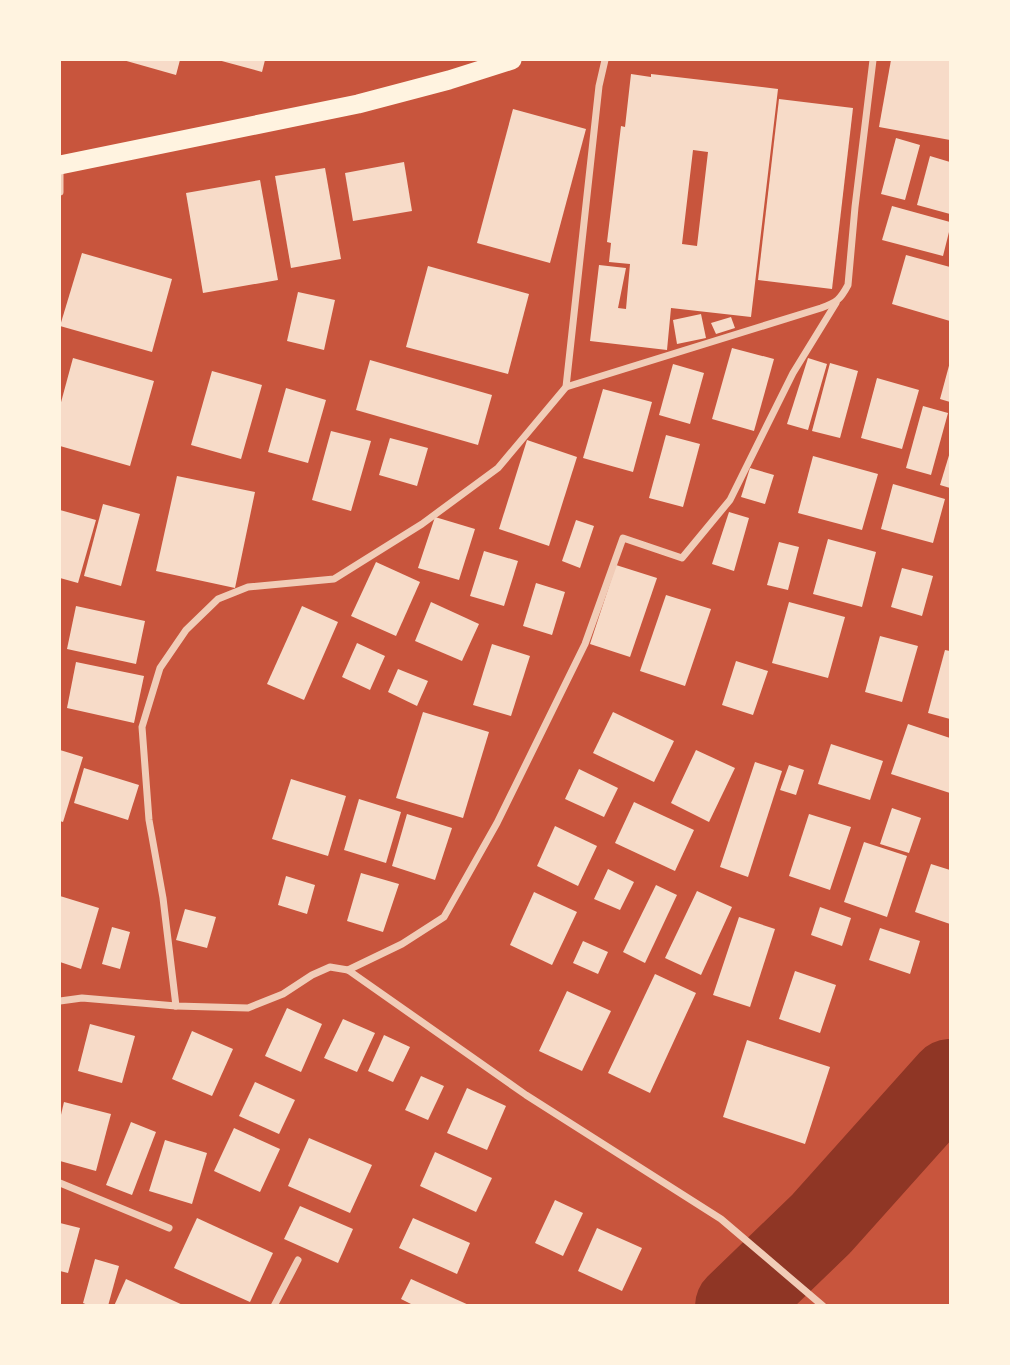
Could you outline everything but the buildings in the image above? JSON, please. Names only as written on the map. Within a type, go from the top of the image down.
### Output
[{"type":"highway","points":[[60,165],[358,104],[512,60]]},
{"type":"street","points":[[566,387],[599,86],[605,60]]},
{"type":"street","points":[[348,970],[401,944],[444,917],[496,823],[585,644],[623,538],[682,558],[730,500],[793,373],[848,285],[873,60]]},
{"type":"street","points":[[60,165],[60,192]]},
{"type":"street","points":[[176,1006],[163,898],[149,820],[142,727],[160,668],[186,630],[218,599],[248,587],[334,579],[422,524],[498,468],[566,387],[836,303]]},
{"type":"street","points":[[60,1001],[82,998],[176,1006],[248,1008],[283,993],[330,967],[348,970],[526,1095],[721,1219],[823,1306]]},
{"type":"street","points":[[60,1183],[169,1227]]},
{"type":"street","points":[[274,1306],[298,1260]]},
{"type":"waterway","points":[[736,1306],[821,1224],[950,1080]]}]
